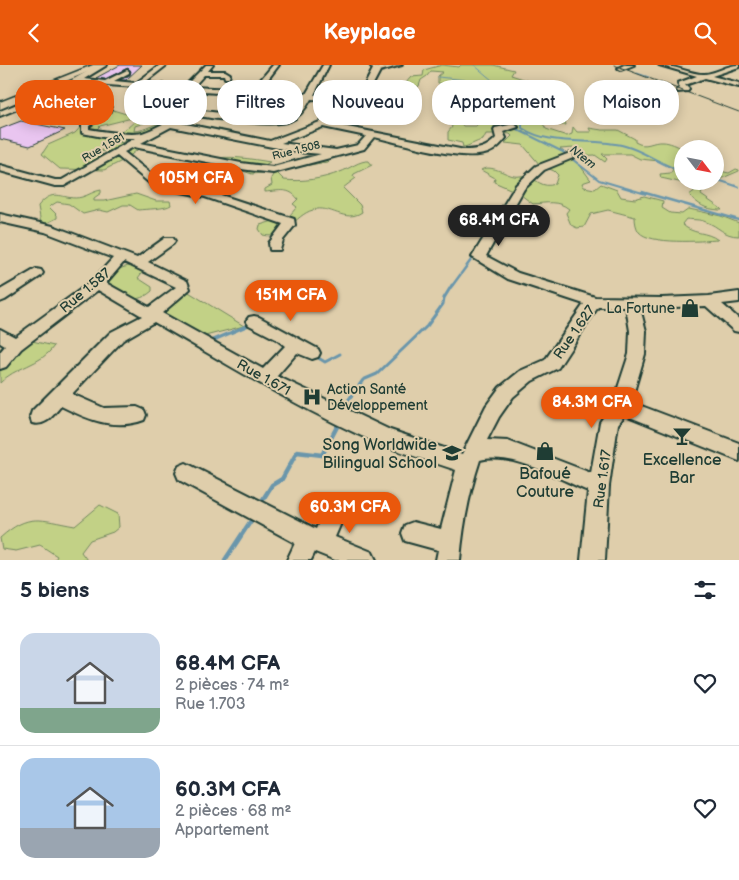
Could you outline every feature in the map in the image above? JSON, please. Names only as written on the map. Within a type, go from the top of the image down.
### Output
[{"type":"main road","points":[[0,105],[100,65]]},
{"type":"street","points":[[79,80],[104,65]]},
{"type":"street","points":[[144,80],[164,65]]},
{"type":"street","points":[[196,80],[210,65]]},
{"type":"street","points":[[264,80],[276,65]]},
{"type":"street","points":[[207,114],[273,122],[294,117],[300,112],[309,98],[326,65]]},
{"type":"street","points":[[369,80],[375,67],[399,65]]},
{"type":"street","points":[[621,67],[631,65]]},
{"type":"street","points":[[662,65],[739,85]]},
{"type":"street","points":[[719,65],[730,68]]},
{"type":"street","points":[[681,91],[685,88],[682,83],[738,65]]},
{"type":"street","points":[[111,80],[126,72]]},
{"type":"street","points":[[203,73],[225,73],[227,77]]},
{"type":"street","points":[[303,98],[313,98]]},
{"type":"street","points":[[0,114],[15,108]]},
{"type":"street","name":"Rue 1.581","points":[[0,169],[55,183],[64,183],[163,127],[175,124],[298,149],[335,153]]},
{"type":"street","points":[[86,125],[84,128],[89,131],[108,135],[147,136]]},
{"type":"street","points":[[273,143],[318,125]]},
{"type":"street","points":[[326,125],[455,152],[481,153],[489,151],[496,146],[500,138],[498,130],[514,127]]},
{"type":"street","name":"Rue 1.508","points":[[134,144],[240,166],[273,170],[361,147],[371,135]]},
{"type":"street","points":[[119,153],[157,184],[208,194],[290,222],[289,226],[276,239],[275,247]]},
{"type":"street","points":[[570,156],[540,169],[520,187],[478,257],[513,276],[594,302]]},
{"type":"street","name":"Rue 1.587","points":[[0,363],[15,345],[97,284],[122,257],[50,229],[2,220]]},
{"type":"street","points":[[139,263],[169,241]]},
{"type":"street","points":[[39,417],[117,337],[153,314],[180,293],[183,286],[139,263],[122,257]]},
{"type":"street","points":[[0,297],[36,273]]},
{"type":"street","name":"Rue 1.671","points":[[97,284],[265,378],[337,415],[385,437],[469,459]]},
{"type":"street","points":[[632,303],[709,301],[739,297]]},
{"type":"street","points":[[709,301],[739,327]]},
{"type":"street","name":"Rue 1.627","points":[[448,551],[469,459],[486,419],[504,396],[522,378],[551,365],[571,339],[594,302],[632,303]]},
{"type":"street","name":"Rue 1.617","points":[[593,560],[598,486],[608,437],[609,422],[621,406],[636,354],[638,331],[632,303]]},
{"type":"street","points":[[254,321],[312,353]]},
{"type":"street","points":[[0,335],[15,345]]},
{"type":"street","points":[[265,378],[295,345]]},
{"type":"street","points":[[59,396],[99,417],[120,418],[137,415]]},
{"type":"street","points":[[621,406],[739,452]]},
{"type":"street","points":[[469,459],[488,449],[508,449],[598,486]]},
{"type":"street","points":[[186,473],[315,541],[364,560]]},
{"type":"street","points":[[299,560],[315,541],[336,509]]},
{"type":"street","points":[[413,533],[448,551]]},
{"type":"green space","points":[[442,65],[459,67],[461,65],[493,65],[514,70],[511,75],[526,80],[438,80],[438,76],[443,72],[431,71],[421,80],[408,80],[411,77],[423,76],[424,70]]},
{"type":"green space","points":[[114,110],[124,113],[124,120],[114,122]]},
{"type":"green space","points":[[82,125],[104,125],[95,131],[109,133],[119,131],[130,125],[138,125],[135,126],[134,131],[155,125],[164,125],[142,138],[132,140],[115,142],[110,143],[101,148],[96,152],[104,155],[108,152],[100,151],[116,142],[125,143],[115,149],[131,142],[148,141],[126,159],[104,170],[60,169],[42,154],[48,145],[75,133]]},
{"type":"green space","points":[[451,125],[544,125],[546,129],[567,136],[572,134],[573,127],[577,132],[591,132],[589,128],[618,130],[635,139],[635,142],[643,145],[663,142],[671,143],[674,144],[674,181],[661,178],[660,174],[671,173],[673,169],[659,161],[640,159],[630,154],[602,154],[607,159],[605,162],[595,155],[573,156],[570,153],[574,148],[560,149],[579,164],[591,180],[582,183],[584,187],[595,189],[601,184],[617,190],[621,197],[635,199],[644,196],[663,201],[662,208],[670,213],[682,214],[689,209],[721,216],[739,223],[739,236],[725,233],[704,221],[686,219],[682,224],[690,230],[709,235],[718,240],[665,241],[654,239],[639,232],[635,217],[608,210],[591,214],[584,227],[577,228],[571,225],[566,213],[569,209],[565,206],[552,203],[533,204],[517,192],[494,182],[495,178],[481,170],[489,168],[514,176],[530,177],[547,185],[555,184],[558,175],[554,171],[540,165],[523,145],[505,143],[512,136],[510,134],[503,133],[501,138],[494,134],[486,134],[483,140],[463,147],[462,143],[448,140],[448,132],[452,127]]},
{"type":"green space","points":[[225,157],[240,158],[270,162],[263,166],[272,170],[317,157],[331,158],[327,162],[287,169],[277,173],[284,180],[298,181],[327,176],[343,171],[358,163],[369,161],[372,165],[354,174],[353,176],[356,178],[343,188],[360,205],[362,212],[350,216],[325,209],[313,210],[300,217],[283,231],[271,236],[263,235],[259,229],[260,225],[289,216],[297,207],[293,204],[298,199],[295,195],[287,191],[265,192],[265,189],[272,185],[271,178],[273,175],[271,172],[252,174],[225,165],[208,164],[211,159]]},
{"type":"green space","points":[[736,169],[739,171],[724,177],[724,172],[729,173]]},
{"type":"green space","points":[[101,190],[101,193],[94,198],[94,201],[104,201],[136,194],[156,201],[170,201],[171,205],[138,210],[130,205],[123,205],[108,212],[99,210],[83,214],[69,204],[57,202],[49,207],[57,215],[57,218],[43,225],[41,224],[38,206],[50,196],[60,195],[76,198]]},
{"type":"green space","points":[[696,190],[703,190],[701,195],[722,210],[702,206],[689,195]]},
{"type":"green space","points":[[136,265],[144,270],[138,278],[152,287],[152,291],[145,296],[138,298],[127,297],[105,281],[119,269]]},
{"type":"green space","points":[[187,291],[244,326],[205,336],[173,321],[161,313]]},
{"type":"green space","points":[[32,341],[54,346],[42,358],[13,373],[0,383],[0,348]]},
{"type":"green space","points":[[100,505],[118,514],[119,527],[113,532],[90,540],[81,552],[87,560],[55,560],[57,556],[40,545],[16,551],[2,549],[0,538],[19,524],[27,521],[44,520],[75,526]]},
{"type":"building","points":[[120,65],[142,65],[126,80],[120,80],[130,75],[131,71],[128,68],[105,79],[96,78]]},
{"type":"building","points":[[15,123],[15,125],[41,125],[65,130],[30,146],[0,139],[0,129]]},
{"type":"waterway","name":"Ntem","points":[[474,65],[492,80]]},
{"type":"waterway","points":[[637,73],[649,77]]},
{"type":"waterway","points":[[438,77],[466,80]]},
{"type":"waterway","name":"Ntem","points":[[508,125],[563,152],[599,180],[646,194]]},
{"type":"waterway","points":[[522,125],[522,128],[546,138],[612,143],[625,146],[640,151],[674,168]]},
{"type":"waterway","points":[[724,182],[739,187]]},
{"type":"waterway","name":"Ntem","points":[[642,192],[739,220]]},
{"type":"waterway","points":[[452,286],[474,256]]},
{"type":"waterway","points":[[344,406],[363,380],[377,374],[427,326],[443,304],[444,298],[452,285]]},
{"type":"waterway","points":[[209,342],[251,324]]},
{"type":"waterway","points":[[315,356],[325,362],[340,354]]},
{"type":"waterway","points":[[341,410],[345,405]]},
{"type":"waterway","points":[[260,504],[272,485],[282,479],[297,452],[322,455],[340,421]]},
{"type":"waterway","points":[[225,560],[254,516]]},
{"type":"railway","points":[[614,65],[739,112]]},
{"type":"place","name":"La Fortune","points":[[690,308]]},
{"type":"place","name":"Action Santé Développement","points":[[312,397]]},
{"type":"place","name":"Excellence Bar","points":[[682,436]]},
{"type":"place","name":"Bafoué Couture","points":[[545,451]]},
{"type":"place","name":"Song Worldwide Bilingual School","points":[[452,453]]}]
